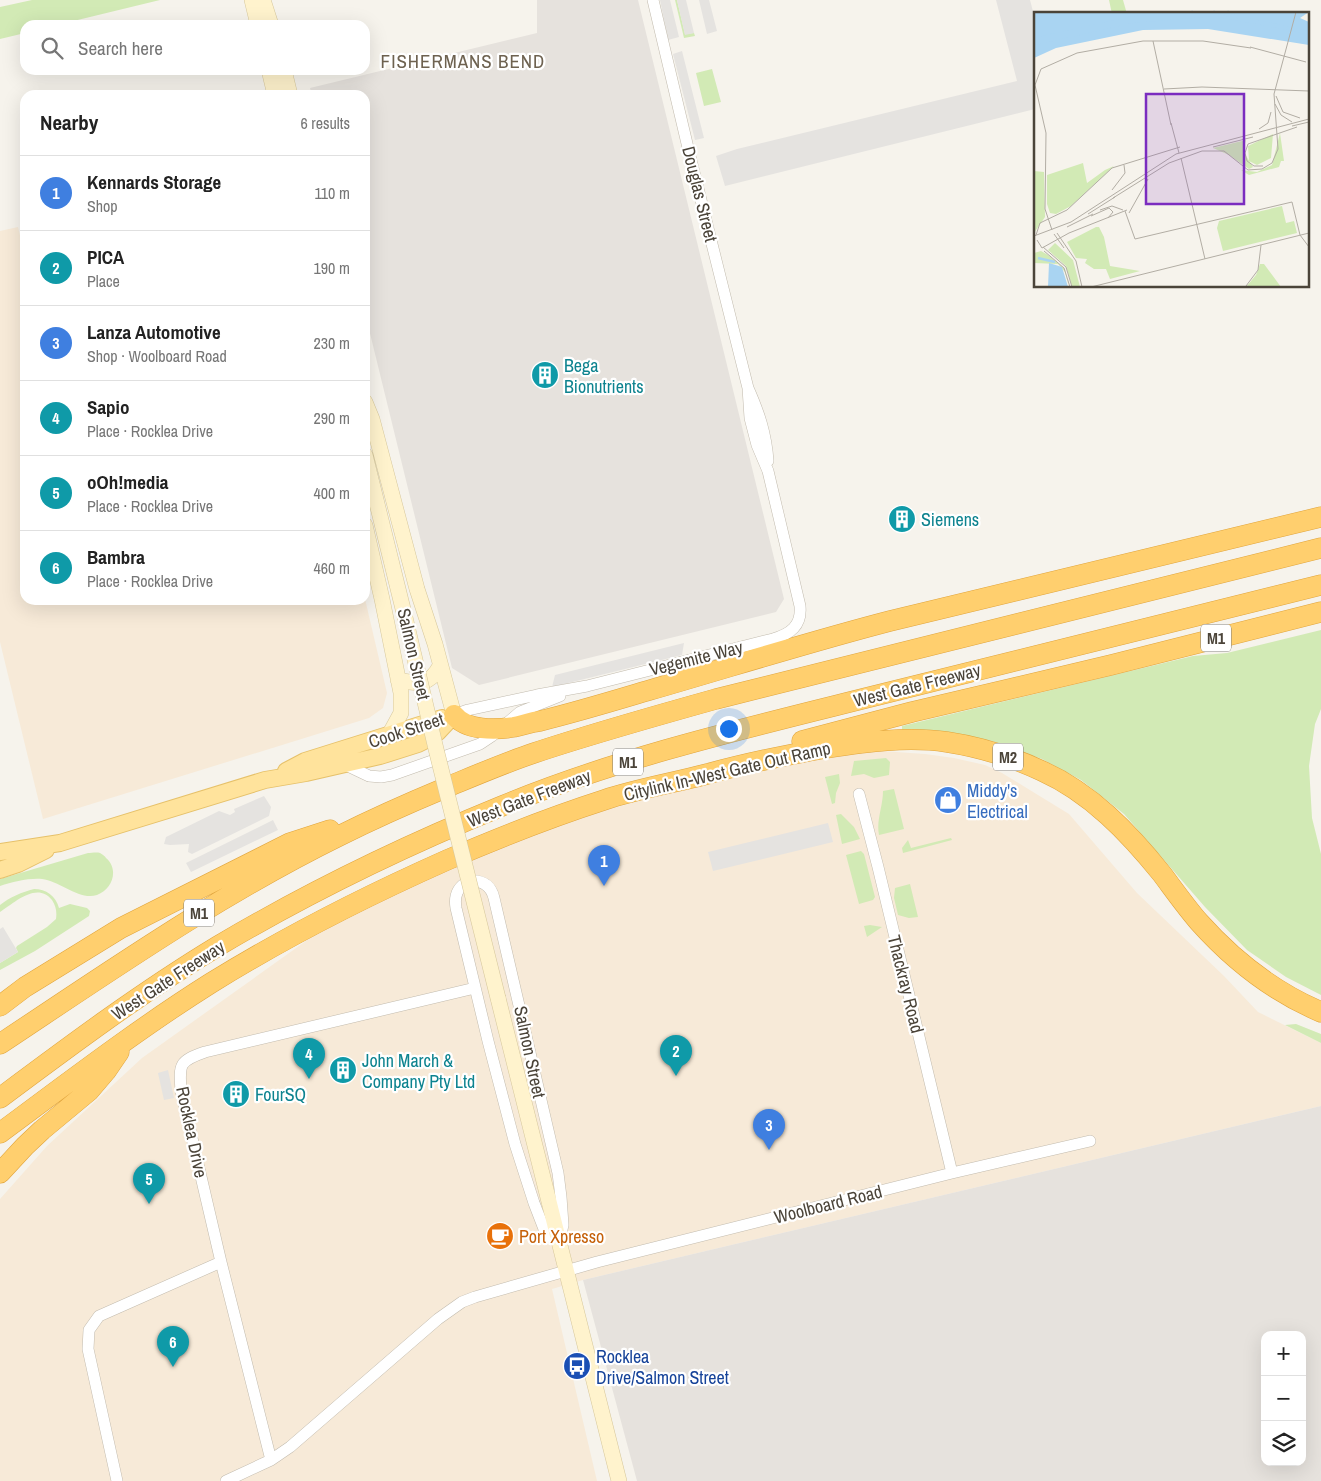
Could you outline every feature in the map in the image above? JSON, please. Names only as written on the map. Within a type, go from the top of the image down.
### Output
[{"type":"highway","points":[[454,715],[461,722],[478,727],[514,727],[569,714],[862,628],[1321,516]]},
{"type":"highway","name":"West Gate Freeway","points":[[0,1044],[202,911],[260,877],[339,836],[483,772],[534,753],[624,724],[716,699],[1321,548]]},
{"type":"highway","points":[[534,753],[612,716],[743,676],[845,642],[955,612],[1074,576]]},
{"type":"highway","name":"West Gate Freeway","points":[[0,1098],[75,1042],[163,981],[218,946],[283,909],[351,874],[505,804],[574,779],[654,754],[766,723],[1321,585]]},
{"type":"highway","name":"M1","points":[[606,799],[691,771],[830,733],[1321,612]]},
{"type":"highway","name":"Citylink In-West Gate Out Ramp","points":[[126,1039],[210,984],[310,926],[410,877],[489,842],[606,799],[749,763],[873,741],[908,739],[945,742],[980,748],[1046,772],[1077,791],[1118,824],[1141,849],[1198,920],[1231,955],[1265,981],[1303,1004],[1321,1012]]},
{"type":"highway","points":[[0,1006],[25,987],[121,928],[290,843],[410,803]]},
{"type":"highway","points":[[0,997],[25,987]]},
{"type":"highway","points":[[0,1174],[36,1135],[89,1091],[106,1071],[126,1039]]},
{"type":"highway","name":"M1","points":[[0,1133],[126,1039]]},
{"type":"main road","name":"Cook Street","points":[[265,780],[305,761],[454,715]]},
{"type":"main road","name":"Cook Street","points":[[0,852],[60,843],[265,780],[380,756],[418,744],[430,738],[454,715]]},
{"type":"main road","name":"Cook Street","points":[[0,870],[18,864],[60,843]]},
{"type":"street","points":[[252,0],[257,20]]},
{"type":"street","points":[[263,0],[269,20]]},
{"type":"street","name":"Douglas Street","points":[[653,0],[748,388],[760,416],[766,442],[768,471],[799,601],[800,611],[798,620]]},
{"type":"street","points":[[270,75],[274,90]]},
{"type":"street","points":[[285,75],[289,90]]},
{"type":"street","name":"Salmon Street","points":[[370,414],[417,589],[454,715]]},
{"type":"street","name":"Salmon Street","points":[[370,475],[438,758],[619,1481]]},
{"type":"street","name":"Salmon Street","points":[[370,547],[401,693],[401,710],[389,736]]},
{"type":"street","name":"Vegemite Way","points":[[454,715],[468,710],[587,686],[773,639],[788,633],[794,628],[798,620]]},
{"type":"street","points":[[398,680],[417,683],[426,682],[433,677],[440,666]]},
{"type":"street","name":"Vegemite Way","points":[[440,758],[480,744],[525,709],[587,686]]},
{"type":"street","name":"Cook Street","points":[[338,766],[348,766],[369,776],[381,777],[440,758]]},
{"type":"street","name":"Thackray Road","points":[[859,794],[952,1173]]},
{"type":"street","name":"Salmon Street","points":[[469,881],[480,881],[488,886],[493,894],[558,1173],[563,1225],[559,1242],[546,1234],[534,1203],[510,1125],[475,988],[455,902],[461,886],[469,881]]},
{"type":"street","name":"Rocklea Drive","points":[[271,1460],[221,1262],[181,1091],[180,1077],[182,1066],[188,1058],[205,1052],[475,988]]},
{"type":"street","name":"Woolboard Road","points":[[567,1271],[952,1173],[1090,1141]]},
{"type":"street","points":[[117,1481],[88,1349],[89,1330],[99,1316],[221,1262]]},
{"type":"street","points":[[226,1481],[271,1460],[290,1447],[462,1302],[490,1292],[567,1271]]},
{"type":"shaded area","points":[[537,0],[638,0],[784,599],[776,612],[479,685],[452,668],[370,333],[370,90],[311,90],[310,88],[537,33]]},
{"type":"shaded area","points":[[660,0],[670,0],[679,37],[668,40]]},
{"type":"shaded area","points":[[677,0],[686,0],[694,33],[685,35]]},
{"type":"shaded area","points":[[699,0],[709,0],[717,31],[707,34]]},
{"type":"shaded area","points":[[996,0],[1030,0],[1034,15],[1034,109],[725,186],[716,156],[737,149],[1017,81]]},
{"type":"shaded area","points":[[682,51],[704,138],[695,140],[673,54]]},
{"type":"shaded area","points":[[18,227],[20,235],[20,605],[366,605],[387,693],[383,708],[369,718],[43,819],[0,642],[0,231]]},
{"type":"shaded area","points":[[684,643],[682,655],[552,687],[555,675]]},
{"type":"shaded area","points":[[882,751],[925,754],[985,765],[1002,773],[1069,814],[1137,893],[1224,976],[1258,1012],[1321,1043],[1321,1106],[583,1280],[552,1289],[597,1481],[0,1481],[0,1199],[47,1146],[142,1058],[320,931],[408,888],[556,824],[777,763],[836,753]]},
{"type":"shaded area","points":[[264,796],[271,807],[269,816],[192,854],[188,852],[189,844],[164,844],[166,837],[219,811],[230,815],[235,812],[234,809]]},
{"type":"shaded area","points":[[273,820],[278,830],[191,872],[186,863]]},
{"type":"shaded area","points":[[828,823],[833,842],[713,871],[708,852]]},
{"type":"shaded area","points":[[3,927],[18,952],[0,963],[0,929]]},
{"type":"shaded area","points":[[168,1070],[174,1098],[164,1100],[158,1073]]},
{"type":"shaded area","points":[[1321,1106],[1321,1481],[637,1481],[583,1280]]},
{"type":"green space","points":[[32,0],[160,0],[78,20],[20,20],[20,34],[0,39],[0,7]]},
{"type":"green space","points":[[675,0],[677,0],[685,34],[694,33],[695,36],[684,38]]},
{"type":"green space","points":[[1109,0],[1123,0],[1126,12],[1112,12]]},
{"type":"green space","points":[[712,69],[721,102],[704,106],[696,73]]},
{"type":"green space","points":[[1321,630],[1321,709],[1315,724],[1309,766],[1312,818],[1321,854],[1321,995],[1286,977],[1247,950],[1205,907],[1124,814],[1081,780],[1042,759],[992,741],[945,733],[902,732],[902,726],[1193,656],[1227,653]]},
{"type":"green space","points":[[886,758],[890,762],[889,775],[874,778],[864,774],[851,776],[854,761]]},
{"type":"green space","points":[[839,774],[840,783],[835,803],[832,804],[825,777]]},
{"type":"green space","points":[[894,789],[904,829],[879,835],[878,824],[883,791]]},
{"type":"green space","points":[[841,814],[854,827],[860,839],[842,844],[836,815]]},
{"type":"green space","points":[[951,838],[952,840],[903,853],[902,848],[908,840],[911,848]]},
{"type":"green space","points":[[861,851],[864,854],[875,897],[873,900],[859,904],[846,855]]},
{"type":"green space","points":[[88,853],[102,854],[112,868],[113,873],[110,884],[103,892],[97,895],[90,896],[77,893],[42,879],[26,880],[0,886],[0,879]]},
{"type":"green space","points":[[910,884],[918,917],[909,918],[898,915],[894,898],[895,888]]},
{"type":"green space","points":[[34,889],[43,890],[50,894],[56,900],[59,908],[70,904],[87,908],[90,911],[89,916],[35,951],[0,970],[0,963],[18,952],[17,946],[56,919],[56,909],[52,900],[40,893],[33,893],[19,899],[0,912],[0,905],[4,902],[16,895]]},
{"type":"green space","points":[[864,926],[882,927],[867,937]]},
{"type":"green space","points":[[1296,1024],[1321,1034],[1321,1043],[1285,1025]]},
{"type":"place","name":"Bega Bionutrients","points":[[545,375]]},
{"type":"place","name":"Siemens","points":[[902,519]]},
{"type":"place","name":"Middy's Electrical","points":[[948,800]]},
{"type":"place","name":"Kennards Storage","points":[[604,886]]},
{"type":"place","name":"John March & Company Pty Ltd","points":[[343,1070]]},
{"type":"place","name":"PICA","points":[[676,1076]]},
{"type":"place","name":"Sapio","points":[[309,1079]]},
{"type":"place","name":"FourSQ","points":[[236,1094]]},
{"type":"place","name":"Lanza Automotive","points":[[769,1150]]},
{"type":"place","name":"oOh!media","points":[[149,1204]]},
{"type":"place","name":"Port Xpresso","points":[[500,1236]]},
{"type":"place","name":"Rocklea Drive/Salmon Street","points":[[577,1366]]},
{"type":"place","name":"Bambra","points":[[173,1367]]},
{"type":"district","name":"FISHERMANS BEND","points":[[463,61]]}]
